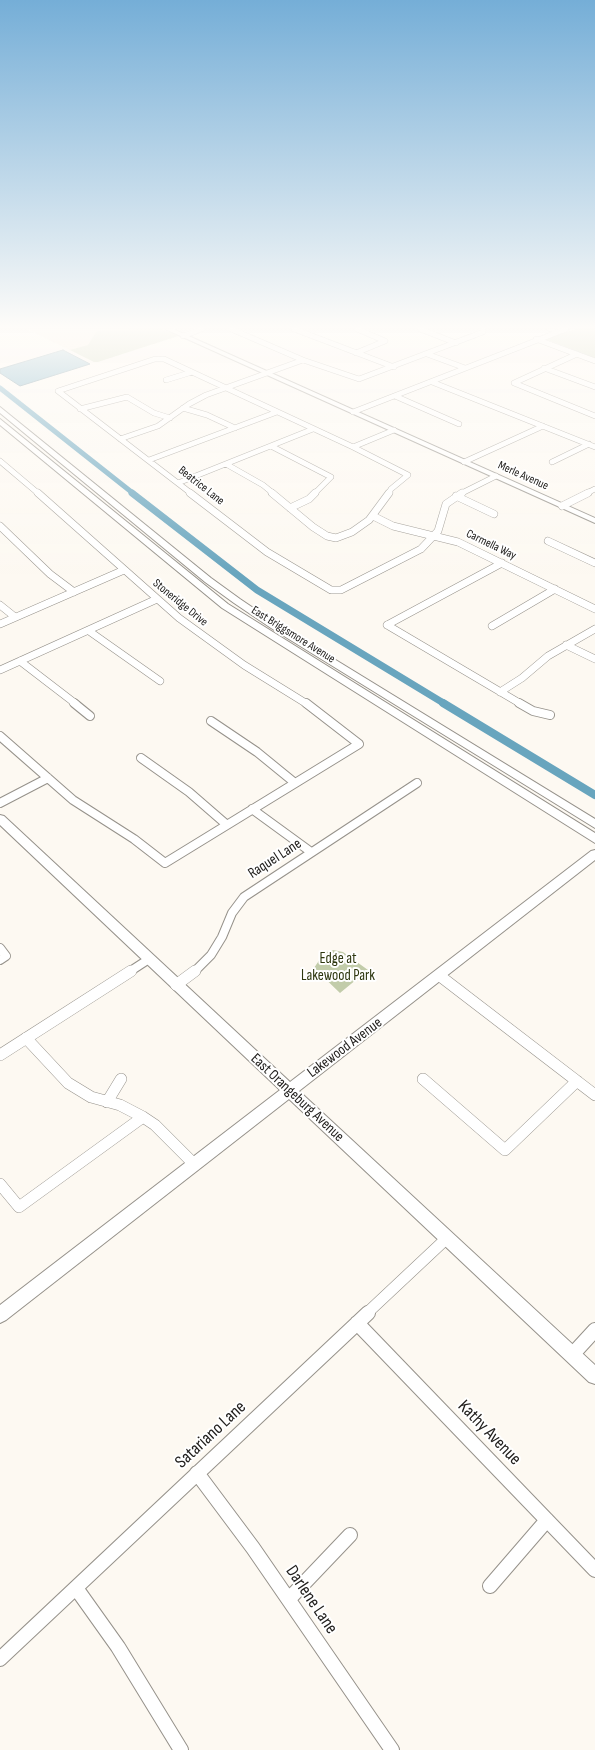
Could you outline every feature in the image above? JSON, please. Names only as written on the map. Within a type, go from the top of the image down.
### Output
[{"type":"main road","name":"East Briggsmore Avenue","points":[[2,411],[202,575],[237,601],[595,824]]},
{"type":"main road","name":"East Briggsmore Avenue","points":[[0,421],[224,606],[595,840]]},
{"type":"street","name":"Beatrice Lane","points":[[82,411],[272,556],[334,591],[341,590],[421,549],[436,535]]},
{"type":"street","points":[[150,411],[170,418]]},
{"type":"street","points":[[120,439],[148,430],[180,411]]},
{"type":"street","points":[[192,411],[207,415],[235,428]]},
{"type":"street","points":[[226,464],[263,485],[320,531],[336,538],[352,532],[372,516],[391,489],[408,476],[406,473],[274,411]]},
{"type":"street","name":"Merle Avenue","points":[[351,411],[595,521]]},
{"type":"street","points":[[428,411],[459,424]]},
{"type":"street","points":[[504,411],[595,447]]},
{"type":"street","points":[[582,411],[595,416]]},
{"type":"street","points":[[149,460],[277,412]]},
{"type":"street","points":[[464,462],[543,426]]},
{"type":"street","points":[[178,483],[313,429]]},
{"type":"street","points":[[353,448],[394,430]]},
{"type":"street","points":[[552,462],[588,444]]},
{"type":"street","points":[[271,446],[331,477],[309,499],[290,508]]},
{"type":"street","name":"Stoneridge Drive","points":[[0,461],[72,522],[157,599],[198,632],[244,665],[306,703],[360,744],[295,783]]},
{"type":"street","points":[[436,535],[446,504],[456,496],[496,476]]},
{"type":"street","points":[[562,506],[595,489]]},
{"type":"street","points":[[456,496],[494,514]]},
{"type":"street","name":"Carmella Way","points":[[372,516],[394,526],[436,535],[466,545],[595,609]]},
{"type":"street","points":[[0,526],[50,574],[74,592]]},
{"type":"street","points":[[548,541],[595,563]]},
{"type":"street","points":[[502,563],[387,625],[533,711],[550,715]]},
{"type":"street","points":[[0,624],[124,570]]},
{"type":"street","points":[[492,626],[555,589]]},
{"type":"street","points":[[0,670],[157,599]]},
{"type":"street","points":[[0,605],[15,618]]},
{"type":"street","points":[[500,692],[522,678],[540,661],[595,629]]},
{"type":"street","points":[[89,631],[160,681]]},
{"type":"street","points":[[566,645],[595,659]]},
{"type":"street","points":[[20,661],[90,716]]},
{"type":"street","points":[[0,736],[90,813],[134,839],[165,863],[295,783],[257,752],[210,720]]},
{"type":"street","points":[[141,758],[189,792],[227,825]]},
{"type":"street","points":[[0,803],[48,778]]},
{"type":"street","name":"Raquel Lane","points":[[176,985],[195,971],[211,955],[220,942],[232,912],[244,897],[417,783]]},
{"type":"street","points":[[252,809],[311,852]]},
{"type":"street","name":"East Orangeburg Avenue","points":[[0,820],[595,1376]]},
{"type":"street","name":"Lakewood Avenue","points":[[0,1315],[440,976],[595,854]]},
{"type":"street","points":[[0,948],[3,958]]},
{"type":"street","points":[[0,1055],[149,959]]},
{"type":"street","points":[[440,976],[595,1095]]},
{"type":"street","points":[[26,1038],[68,1083],[91,1097],[120,1105],[143,1117],[155,1125],[194,1164]]},
{"type":"street","points":[[107,1102],[121,1079]]},
{"type":"street","points":[[423,1079],[505,1150],[577,1081]]},
{"type":"street","points":[[0,1184],[19,1207],[143,1117]]},
{"type":"street","name":"Satariano Lane","points":[[0,1659],[447,1238]]},
{"type":"street","name":"Kathy Avenue","points":[[357,1324],[595,1570]]},
{"type":"street","points":[[572,1355],[595,1330]]},
{"type":"street","name":"Darlene Lane","points":[[197,1473],[289,1599],[392,1750]]},
{"type":"street","points":[[490,1586],[547,1520]]},
{"type":"street","points":[[289,1599],[350,1535]]},
{"type":"street","points":[[76,1588],[118,1647],[181,1750]]},
{"type":"green space","name":"Edge at Lakewood Park","points":[[333,950],[343,952],[368,970],[340,993],[314,968],[324,953]]},
{"type":"waterway","points":[[29,411],[134,494]]},
{"type":"waterway","points":[[132,493],[257,590],[445,704]]},
{"type":"waterway","points":[[443,703],[595,795]]}]
